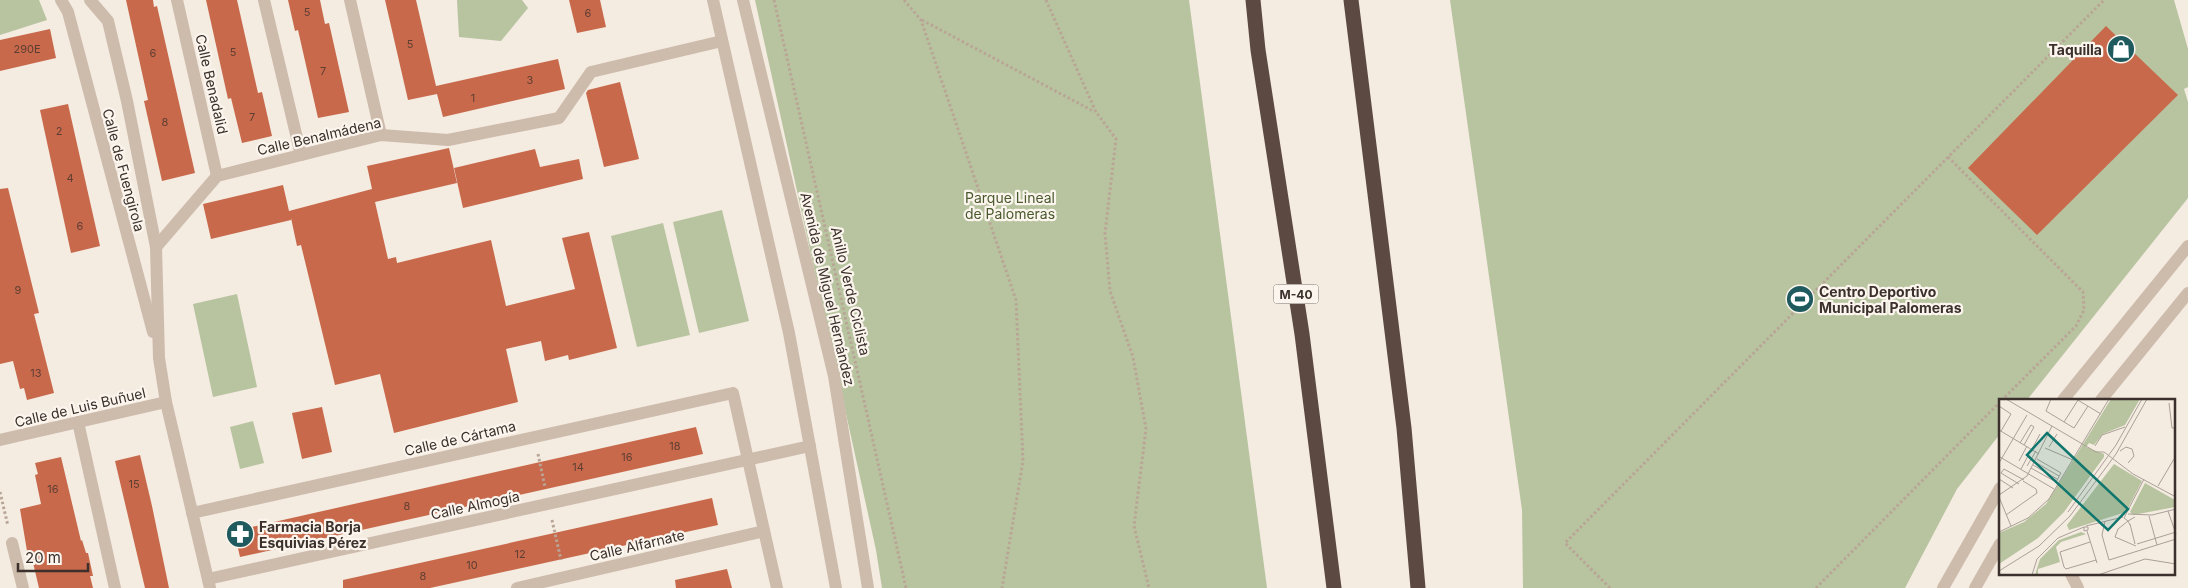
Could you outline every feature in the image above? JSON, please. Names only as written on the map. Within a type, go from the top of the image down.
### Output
[{"type":"highway","name":"M-40","points":[[1253,0],[1258,50],[1302,334],[1334,588]]},
{"type":"highway","points":[[1351,0],[1404,428],[1418,588]]},
{"type":"street","name":"Calle de Fuengirola","points":[[61,0],[68,12],[158,349],[166,402],[209,584]]},
{"type":"street","name":"Calle de Fuengirola","points":[[90,0],[108,21],[127,101],[156,247],[158,349]]},
{"type":"street","name":"Calle Benadalid","points":[[177,0],[217,176]]},
{"type":"street","points":[[264,0],[301,155]]},
{"type":"street","points":[[350,0],[381,135]]},
{"type":"street","points":[[713,0],[787,323],[836,588]]},
{"type":"street","name":"Avenida de Miguel Hernández","points":[[743,0],[834,376],[868,588]]},
{"type":"street","name":"Calle Benalmádena","points":[[217,176],[381,135],[448,140],[559,118],[591,72],[722,41]]},
{"type":"street","points":[[156,247],[217,176]]},
{"type":"street","points":[[2064,399],[2188,246]]},
{"type":"street","points":[[2103,399],[2188,292]]},
{"type":"street","name":"Calle de Cártama","points":[[192,513],[733,393],[748,460]]},
{"type":"street","name":"Calle de Luis Buñuel","points":[[0,440],[166,402]]},
{"type":"street","points":[[78,422],[115,588]]},
{"type":"street","name":"Calle Almogía","points":[[209,584],[810,446]]},
{"type":"street","points":[[748,460],[777,588]]},
{"type":"street","points":[[1943,588],[1999,490]]},
{"type":"street","name":"Calle Alfarnate","points":[[517,588],[764,531]]},
{"type":"street","points":[[12,543],[23,588]]},
{"type":"street","points":[[1975,588],[1999,546]]},
{"type":"street","points":[[2072,576],[2078,588]]},
{"type":"path","name":"Anillo Verde Ciclista","points":[[774,0],[906,588]]},
{"type":"path","points":[[904,0],[921,20],[1016,300],[1023,461],[1002,588]]},
{"type":"path","points":[[1046,0],[1096,112],[1116,138],[1105,233],[1110,291],[1133,356],[1146,429],[1134,526],[1150,588]]},
{"type":"path","points":[[1610,588],[1565,544],[2104,0]]},
{"type":"path","points":[[921,20],[1096,112]]},
{"type":"path","points":[[1948,157],[2083,292],[2084,310],[2076,326],[2005,399]]},
{"type":"path","points":[[1816,588],[1999,405]]},
{"type":"path","points":[[0,492],[12,543]]},
{"type":"green space","points":[[0,0],[39,0],[47,20],[0,35]]},
{"type":"green space","points":[[457,0],[522,0],[528,8],[501,41],[459,37]]},
{"type":"green space","name":"Parque Lineal de Palomeras","points":[[755,0],[1189,0],[1267,588],[882,588],[876,550]]},
{"type":"green space","name":"Centro Deportivo Municipal Palomeras","points":[[1450,0],[2174,0],[2188,49],[2188,87],[2184,89],[2188,102],[2188,198],[2028,399],[1999,399],[1999,435],[1957,489],[1905,588],[1523,588],[1522,510]]},
{"type":"green space","points":[[722,210],[749,321],[699,333],[673,222]]},
{"type":"green space","points":[[663,223],[690,335],[637,347],[611,236]]},
{"type":"green space","points":[[237,294],[257,387],[213,397],[193,304]]},
{"type":"green space","points":[[253,421],[264,463],[240,469],[230,427]]},
{"type":"building","points":[[126,0],[153,0],[154,7],[157,6],[195,173],[162,181],[144,101],[148,100]]},
{"type":"building","points":[[206,0],[237,0],[258,93],[262,92],[272,136],[242,143],[231,98],[228,99]]},
{"type":"building","points":[[288,0],[320,0],[325,24],[329,23],[349,112],[318,118],[298,30],[295,31]]},
{"type":"building","points":[[385,0],[416,0],[436,86],[558,59],[565,89],[443,117],[437,94],[408,100]]},
{"type":"building","points":[[569,0],[600,0],[606,27],[577,33]]},
{"type":"building","points":[[2106,26],[2178,95],[2037,235],[1968,168]]},
{"type":"building","points":[[50,29],[56,58],[0,71],[0,40]]},
{"type":"building","points":[[620,82],[639,159],[604,167],[586,93],[588,90]]},
{"type":"building","points":[[68,104],[100,246],[71,253],[40,110]]},
{"type":"building","points":[[449,148],[457,183],[375,202],[388,259],[396,257],[397,263],[491,240],[506,306],[575,289],[562,238],[589,232],[617,348],[569,360],[568,355],[545,361],[541,341],[506,349],[518,402],[394,433],[380,374],[335,385],[301,245],[297,246],[291,218],[291,220],[211,239],[203,204],[283,185],[289,211],[372,189],[367,166]]},
{"type":"building","points":[[535,149],[540,167],[579,159],[583,179],[463,208],[454,168]]},
{"type":"building","points":[[8,188],[39,313],[34,314],[54,393],[27,400],[24,388],[20,389],[13,361],[0,364],[0,189]]},
{"type":"building","points":[[322,407],[332,452],[302,459],[292,413]]},
{"type":"building","points":[[696,427],[703,454],[240,557],[234,531]]},
{"type":"building","points":[[140,455],[169,588],[145,588],[115,461]]},
{"type":"building","points":[[61,457],[81,541],[86,553],[88,553],[93,576],[90,576],[93,588],[39,588],[30,550],[27,551],[20,509],[41,504],[35,475],[38,474],[35,463]]},
{"type":"building","points":[[712,498],[718,525],[430,588],[343,588],[343,580]]},
{"type":"building","points":[[727,569],[732,588],[676,588],[675,580]]},
{"type":"place","name":"Taquilla","points":[[2121,49]]},
{"type":"place","name":"Centro Deportivo Municipal Palomeras","points":[[1800,299]]},
{"type":"place","name":"Farmacia Borja Esquivias Pérez","points":[[240,534]]}]
